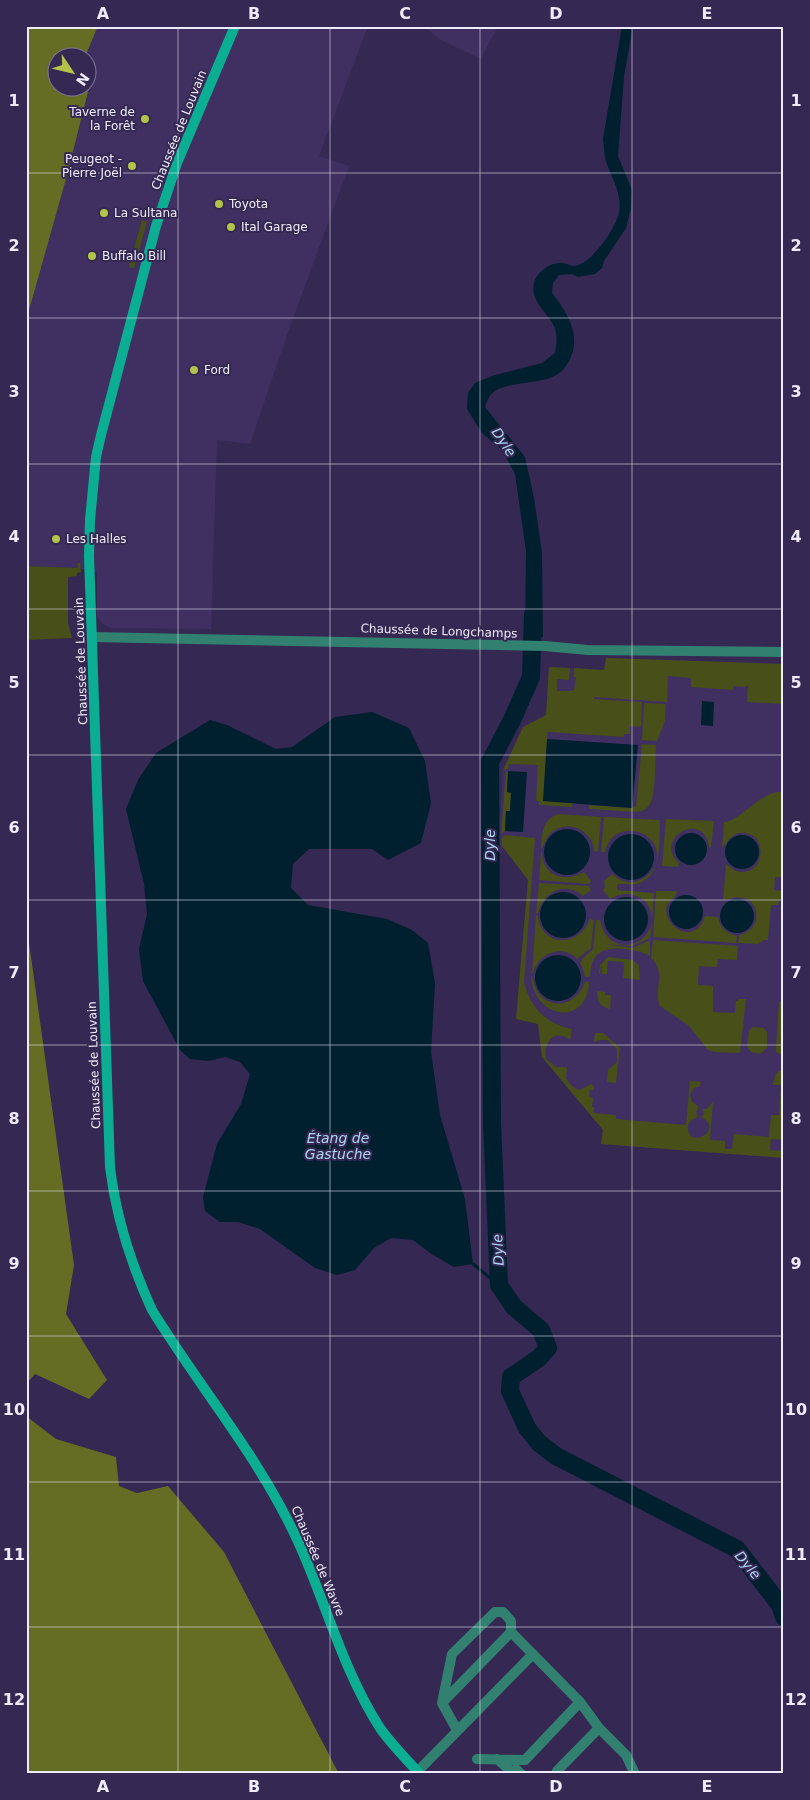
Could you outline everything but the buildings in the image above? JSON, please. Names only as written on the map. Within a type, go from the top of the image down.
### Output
[{"type":"main road","name":"Chaussée de Louvain","points":[[152,1310],[124,1239],[114,1196],[110,1167],[89,556],[90,520],[96,457],[156,226],[177,163],[235,26]]},
{"type":"main road","name":"Chaussée de Wavre","points":[[152,1310],[271,1489],[300,1546],[354,1681],[382,1730],[419,1773]]},
{"type":"street","name":"Chaussée de Longchamps","points":[[92,637],[545,646],[588,650],[784,652]]},
{"type":"street","points":[[442,1703],[511,1632],[511,1621],[503,1612],[495,1612],[452,1654],[442,1703],[457,1730]]},
{"type":"street","points":[[511,1632],[580,1702],[599,1728],[626,1755],[635,1774]]},
{"type":"street","points":[[419,1773],[457,1730],[533,1654]]},
{"type":"street","points":[[477,1758],[525,1760],[580,1702]]},
{"type":"street","points":[[559,1774],[557,1771],[599,1728]]},
{"type":"street","points":[[497,1759],[513,1773],[516,1770],[520,1774]]},
{"type":"shaded area","points":[[98,26],[368,26],[319,156],[349,166],[287,335],[250,444],[217,440],[211,629],[111,628],[103,624],[97,617],[97,573],[78,568],[26,566],[26,321],[66,179],[86,98],[98,98],[98,48],[89,48]]},
{"type":"shaded area","points":[[423,26],[498,26],[481,59],[441,40]]},
{"type":"shaded area","points":[[606,658],[784,664],[784,1158],[601,1144],[603,1130],[542,1057],[538,1024],[516,1019],[528,880],[502,847],[502,854],[498,852],[503,770],[523,727],[546,715],[549,667],[604,670]]},
{"type":"green space","points":[[26,26],[98,26],[89,48],[48,48],[48,98],[86,98],[26,321]]},
{"type":"green space","points":[[142,220],[147,222],[134,268],[131,268],[129,266]]},
{"type":"green space","points":[[78,563],[80,563],[81,572],[77,573],[77,576],[68,577],[68,623],[72,638],[26,640],[26,566],[78,568]]},
{"type":"green space","points":[[606,658],[784,664],[784,704],[747,702],[748,685],[745,687],[733,686],[733,690],[691,687],[691,678],[668,676],[667,702],[594,697],[594,699],[642,702],[641,727],[630,726],[630,734],[624,734],[624,737],[548,732],[543,801],[573,803],[572,807],[539,805],[539,801],[536,801],[538,765],[509,764],[508,769],[503,770],[523,727],[546,715],[549,667],[570,668],[569,680],[557,679],[557,691],[568,691],[574,690],[576,677],[574,677],[574,668],[604,670]]},
{"type":"green space","points":[[644,703],[666,704],[665,721],[657,741],[642,740]]},
{"type":"green space","points":[[642,744],[656,745],[655,776],[652,799],[649,806],[645,810],[637,812],[589,809],[589,805],[632,808],[636,806]]},
{"type":"green space","points":[[508,771],[507,792],[511,792],[510,811],[506,811],[505,831],[501,834],[506,772]]},
{"type":"green space","points":[[777,792],[784,792],[784,877],[775,877],[774,890],[782,891],[782,898],[778,905],[771,905],[768,940],[758,944],[738,943],[739,935],[748,931],[754,925],[755,909],[744,898],[735,897],[723,901],[726,864],[736,871],[750,870],[758,862],[760,849],[755,837],[744,833],[736,834],[722,848],[724,822],[736,818],[762,799]]},
{"type":"green space","points":[[559,814],[601,817],[598,852],[594,851],[593,845],[586,834],[581,830],[569,827],[557,829],[551,833],[541,850],[546,823],[553,816]]},
{"type":"green space","points":[[604,817],[660,820],[659,848],[656,863],[657,852],[653,843],[646,836],[637,832],[627,831],[617,834],[610,841],[605,852],[601,852]]},
{"type":"green space","points":[[666,819],[714,821],[711,847],[709,847],[705,836],[699,830],[682,831],[672,845],[672,854],[679,863],[678,867],[662,866]]},
{"type":"green space","points":[[505,835],[535,838],[524,982],[527,991],[535,1007],[547,1019],[572,1029],[570,1040],[555,1036],[548,1042],[546,1059],[556,1067],[567,1068],[566,1078],[575,1088],[580,1090],[591,1084],[594,1086],[594,1090],[590,1090],[589,1097],[593,1098],[592,1107],[594,1107],[594,1113],[616,1115],[616,1119],[686,1125],[690,1081],[701,1082],[700,1086],[694,1088],[690,1095],[692,1102],[699,1107],[696,1112],[698,1117],[688,1124],[690,1135],[694,1138],[699,1138],[708,1132],[707,1122],[701,1117],[704,1113],[702,1109],[707,1109],[713,1102],[710,1140],[725,1141],[725,1149],[732,1149],[734,1134],[769,1137],[771,1115],[779,1115],[781,1085],[773,1085],[774,1079],[777,1073],[784,1069],[784,1140],[771,1139],[770,1150],[784,1151],[784,1158],[601,1144],[603,1130],[542,1057],[538,1024],[516,1019],[528,880],[502,846],[502,838]]},
{"type":"green space","points":[[541,852],[546,867],[550,872],[562,877],[569,877],[584,872],[591,881],[589,884],[539,880]]},
{"type":"green space","points":[[655,865],[651,874],[645,880],[637,884],[617,884],[617,890],[654,893],[652,918],[650,910],[643,899],[631,894],[624,894],[610,899],[603,890],[605,887],[604,881],[612,874],[629,882],[643,879],[650,874]]},
{"type":"green space","points":[[539,883],[589,886],[591,890],[583,896],[569,889],[555,891],[544,900],[538,914],[536,913]]},
{"type":"green space","points":[[656,891],[677,891],[676,896],[668,903],[666,912],[669,920],[675,927],[682,931],[691,932],[699,927],[705,916],[718,917],[724,930],[737,936],[736,943],[653,937]]},
{"type":"green space","points":[[536,915],[546,934],[561,940],[570,939],[578,935],[590,919],[594,920],[591,948],[577,959],[571,954],[564,952],[551,953],[540,961],[532,973]]},
{"type":"green space","points":[[596,920],[600,920],[603,930],[609,938],[616,943],[624,945],[640,940],[647,934],[652,924],[650,938],[632,946],[604,944],[633,948],[650,940],[650,956],[627,949],[609,949],[603,951],[595,958],[592,963],[590,977],[585,977],[580,963],[593,949]]},
{"type":"green space","points":[[26,921],[74,1265],[66,1314],[107,1380],[89,1399],[35,1374],[26,1384]]},
{"type":"green space","points":[[653,940],[738,946],[737,960],[718,959],[717,967],[699,966],[698,983],[699,985],[713,986],[713,1012],[735,1013],[736,1001],[738,999],[746,999],[740,1053],[708,1050],[689,1026],[660,1006],[658,1000],[658,970],[651,958]]},
{"type":"green space","points":[[608,957],[633,960],[639,966],[640,980],[623,978],[624,962],[608,961],[607,974],[602,974],[601,966],[600,974],[600,965]]},
{"type":"green space","points":[[531,975],[538,993],[544,999],[551,1002],[558,1003],[571,1000],[582,989],[585,982],[589,982],[586,996],[580,1006],[571,1011],[560,1012],[550,1009],[541,1001],[534,990]]},
{"type":"green space","points":[[597,991],[605,992],[605,995],[611,995],[610,1009],[600,1003]]},
{"type":"green space","points":[[779,1002],[784,1002],[784,1056],[776,1052]]},
{"type":"green space","points":[[753,1027],[764,1028],[767,1032],[767,1048],[760,1054],[751,1052],[747,1046],[749,1030]]},
{"type":"green space","points":[[595,1033],[603,1033],[620,1048],[616,1083],[607,1082],[608,1070],[617,1062],[617,1049],[608,1040],[594,1042]]},
{"type":"green space","points":[[26,1416],[56,1439],[116,1457],[119,1486],[137,1493],[168,1486],[224,1552],[339,1774],[26,1774]]},
{"type":"water","points":[[622,26],[633,26],[624,76],[618,156],[632,190],[631,208],[626,228],[604,261],[602,268],[595,274],[578,277],[572,274],[559,275],[553,283],[552,293],[568,317],[574,335],[572,354],[566,366],[557,375],[547,379],[510,385],[498,389],[489,397],[485,407],[525,457],[534,498],[542,553],[543,637],[525,636],[526,551],[515,474],[502,450],[482,433],[467,409],[468,393],[475,383],[492,376],[542,363],[555,353],[556,331],[538,304],[533,286],[535,280],[548,266],[561,263],[574,266],[588,259],[602,245],[617,220],[620,206],[619,198],[605,158],[603,139]]},
{"type":"water","points":[[702,701],[714,702],[713,726],[701,725]]},
{"type":"water","name":"Étang de Gastuche","points":[[372,712],[409,728],[425,761],[431,803],[421,843],[388,860],[372,849],[309,849],[293,864],[291,888],[308,905],[387,919],[412,930],[428,943],[435,983],[431,1052],[440,1115],[465,1199],[473,1264],[454,1267],[430,1253],[413,1240],[391,1238],[374,1248],[355,1270],[337,1275],[315,1268],[260,1229],[238,1222],[220,1222],[205,1211],[203,1197],[217,1144],[241,1104],[250,1074],[240,1062],[225,1057],[208,1061],[190,1059],[180,1050],[143,981],[139,949],[147,914],[144,884],[126,809],[138,780],[156,753],[210,720],[227,725],[276,749],[292,747],[335,717]]},
{"type":"water","points":[[547,739],[638,745],[632,808],[543,801]]},
{"type":"water","points":[[508,771],[527,772],[523,832],[505,831],[506,811],[510,811],[511,793],[507,792]]},
{"type":"water","points":[[563,829],[571,829],[580,833],[586,839],[590,852],[586,865],[580,871],[571,875],[563,875],[554,871],[548,865],[544,856],[544,848],[548,839],[554,833]]},
{"type":"water","points":[[691,833],[697,834],[702,838],[706,843],[706,855],[702,860],[697,864],[691,865],[685,864],[680,860],[676,855],[675,849],[676,843],[680,838],[685,834]]},
{"type":"water","points":[[626,834],[636,834],[650,844],[654,857],[650,870],[644,876],[636,880],[626,880],[612,870],[608,862],[608,852],[618,838]]},
{"type":"water","points":[[742,835],[749,836],[754,840],[758,845],[758,859],[754,864],[749,868],[742,869],[735,868],[730,864],[726,859],[725,852],[726,845],[730,840],[735,836]]},
{"type":"water","points":[[558,892],[568,892],[582,902],[586,915],[582,928],[576,934],[568,938],[558,938],[544,928],[540,920],[540,910],[550,896]]},
{"type":"water","points":[[686,895],[693,896],[698,900],[702,905],[702,919],[698,924],[693,928],[686,929],[679,928],[674,924],[670,919],[669,912],[670,905],[674,900],[679,896]]},
{"type":"water","points":[[626,897],[638,901],[644,907],[648,919],[644,931],[638,937],[626,941],[614,937],[608,931],[604,919],[608,907],[614,901]]},
{"type":"water","points":[[737,899],[749,904],[754,916],[749,928],[737,933],[725,928],[720,916],[725,904]]},
{"type":"water","points":[[558,955],[571,959],[577,965],[581,978],[577,991],[571,997],[558,1001],[545,997],[539,991],[535,978],[539,965],[545,959]]},
{"type":"waterway","name":"Dyle","points":[[533,614],[531,677],[512,720],[490,762],[492,1123],[499,1285],[514,1307],[541,1330],[548,1348],[539,1358],[511,1377],[510,1391],[527,1428],[539,1443],[556,1456],[737,1549],[780,1605],[784,1617]]},
{"type":"waterway","points":[[473,1264],[499,1285]]},
{"type":"place","name":"Taverne de la Forêt","points":[[145,119]]},
{"type":"place","name":"Peugeot - Pierre Joël","points":[[132,166]]},
{"type":"place","name":"Toyota","points":[[219,204]]},
{"type":"place","name":"La Sultana","points":[[104,213]]},
{"type":"place","name":"Ital Garage","points":[[231,227]]},
{"type":"place","name":"Buffalo Bill","points":[[92,256]]},
{"type":"place","name":"Ford","points":[[194,370]]},
{"type":"place","name":"Les Halles","points":[[56,539]]}]
